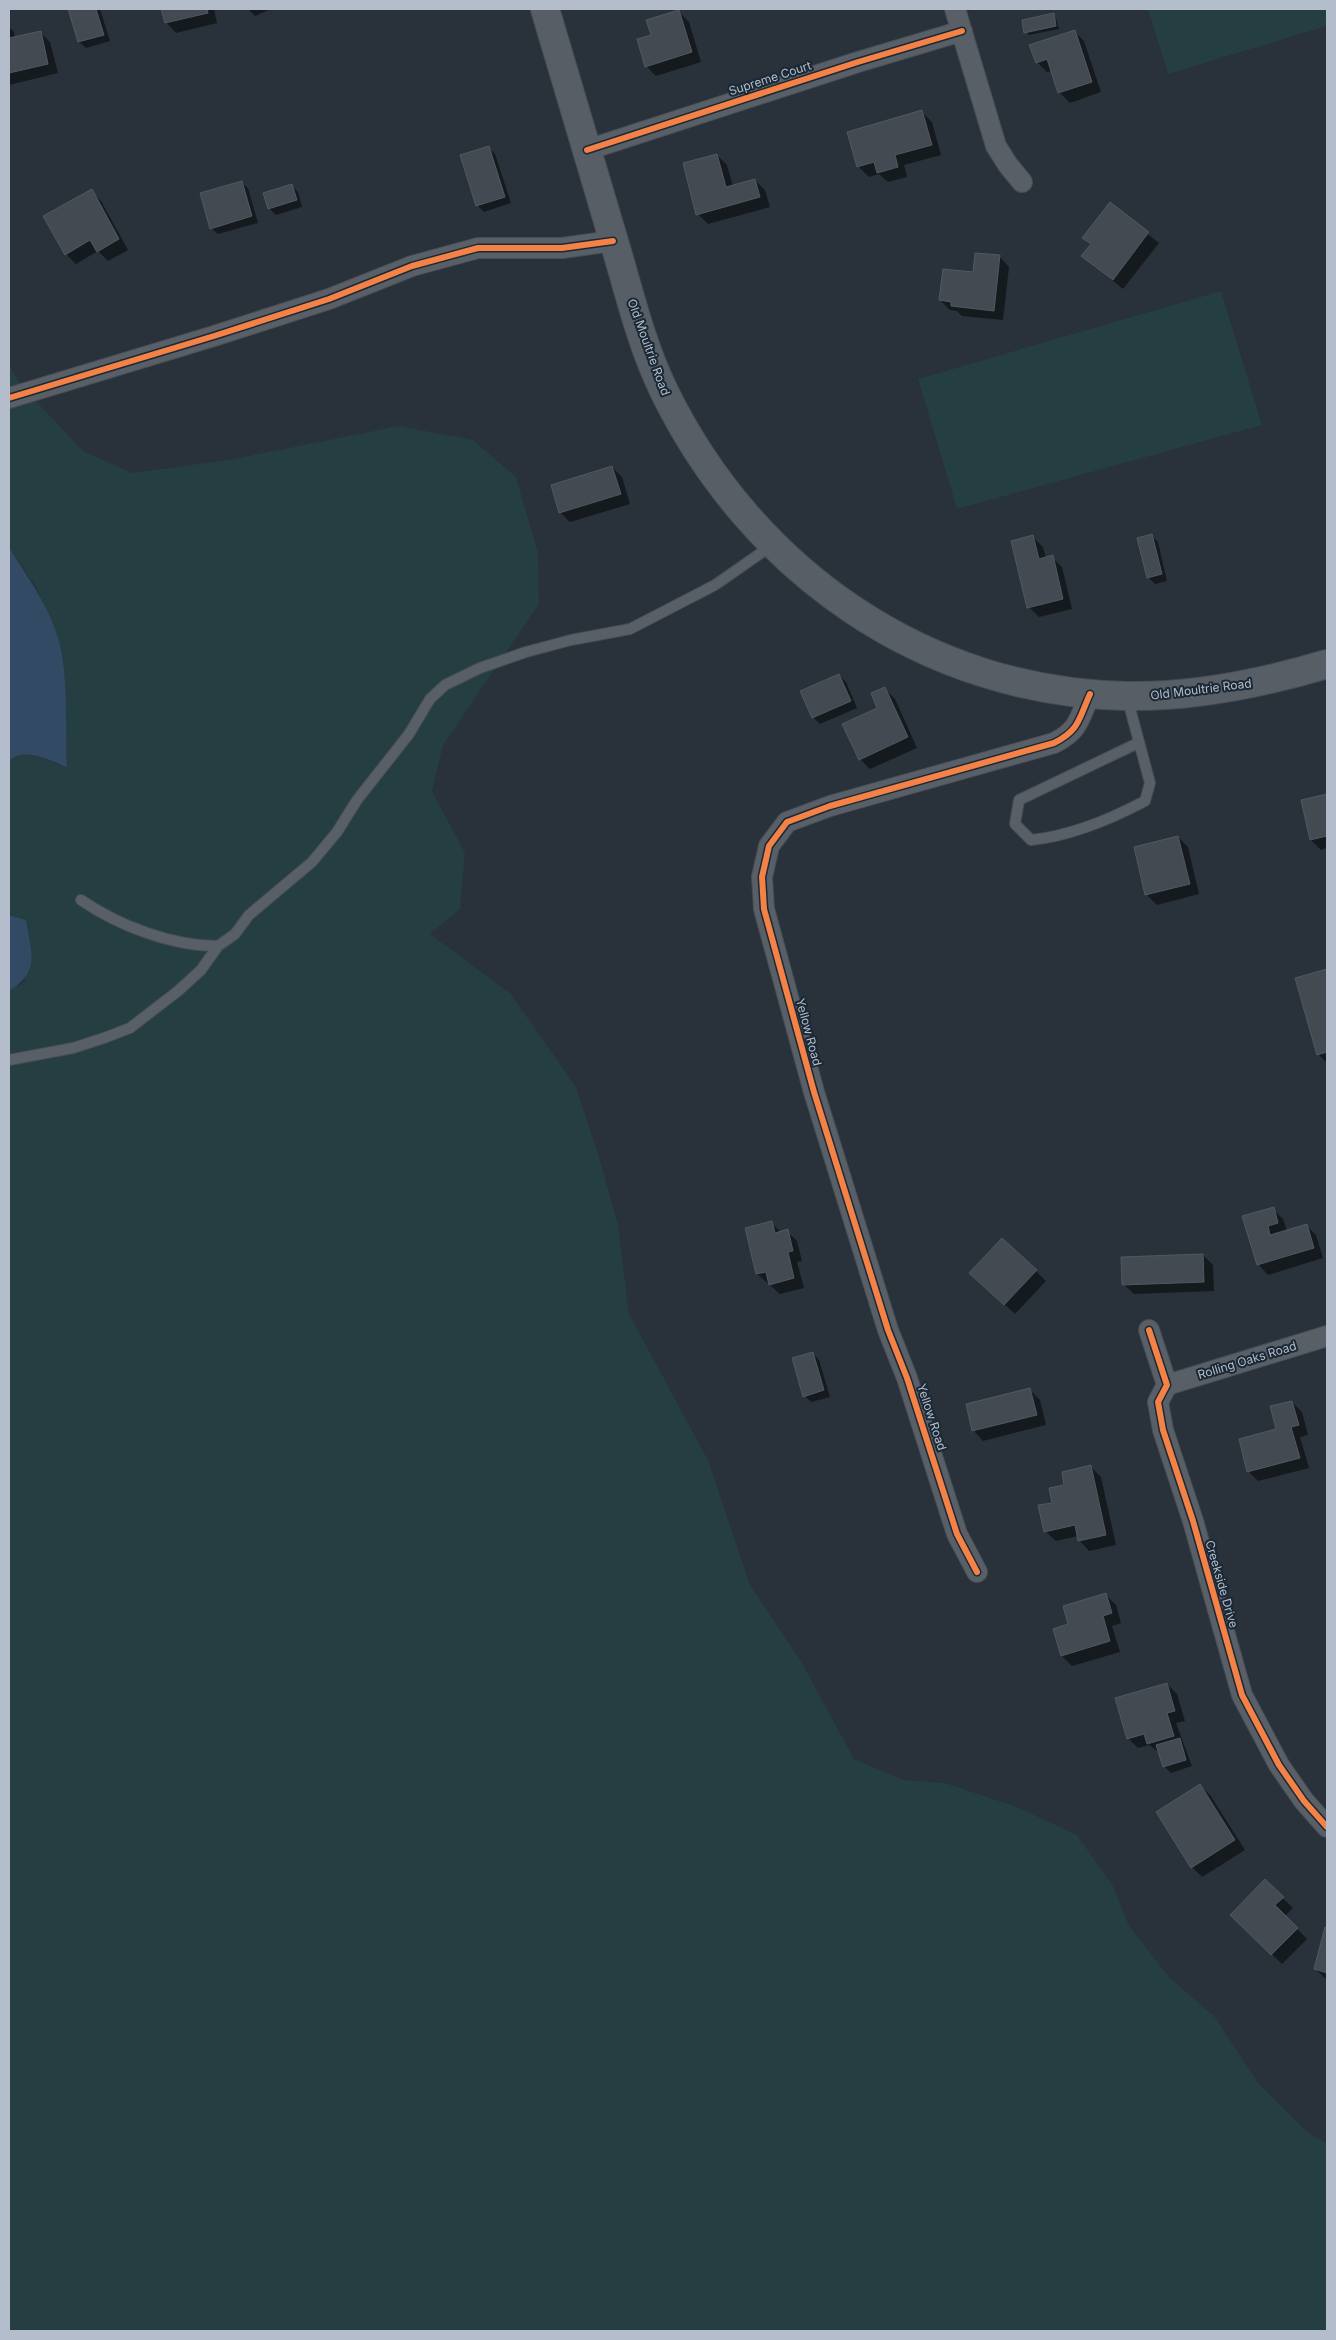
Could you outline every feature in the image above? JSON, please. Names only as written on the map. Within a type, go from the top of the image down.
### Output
[{"type":"main road","name":"Old Moultrie Road","points":[[546,9],[638,323],[656,369],[688,438],[737,508],[770,542],[826,591],[866,619],[908,642],[952,661],[994,676],[1038,686],[1090,694],[1127,696],[1167,695],[1218,689],[1270,680],[1327,664]]},
{"type":"street","points":[[955,9],[996,146],[1022,182]]},
{"type":"street","name":"Supreme Court","points":[[587,150],[840,68],[962,31]]},
{"type":"street","points":[[9,398],[214,336],[329,299],[412,266],[478,248],[562,248],[613,241]]},
{"type":"street","name":"Yellow Road","points":[[978,1572],[957,1534],[908,1378],[888,1330],[816,1101],[764,909],[762,877],[769,846],[787,822],[830,806],[1054,743],[1064,738],[1079,723],[1090,694]]},
{"type":"street","points":[[1149,1330],[1167,1385]]},
{"type":"street","name":"Rolling Oaks Road","points":[[1167,1385],[1327,1336]]},
{"type":"street","name":"Creekside Drive","points":[[1167,1385],[1158,1402],[1163,1430],[1193,1521],[1242,1695],[1279,1765],[1304,1802],[1327,1827]]},
{"type":"lane","points":[[9,1060],[73,1048],[130,1028],[201,970],[218,946],[235,934],[249,915],[312,862],[337,832],[357,800],[409,734],[430,699],[445,685],[480,668],[526,652],[571,640],[630,629],[715,585],[761,553],[770,542]]},
{"type":"lane","points":[[1127,696],[1150,783],[1145,801],[1118,815],[1055,838],[1030,840],[1015,824],[1019,800],[1138,743]]},
{"type":"lane","points":[[81,900],[97,911],[123,923],[167,939],[201,946],[218,946]]},
{"type":"green space","points":[[1148,9],[1327,9],[1327,26],[1168,74]]},
{"type":"green space","points":[[1221,291],[1262,425],[957,509],[918,379]]},
{"type":"green space","points":[[9,364],[20,384],[83,451],[132,473],[234,459],[399,426],[473,440],[516,477],[538,553],[539,604],[443,745],[432,791],[465,853],[460,909],[430,934],[511,994],[576,1087],[600,1160],[618,1225],[629,1314],[708,1460],[750,1585],[802,1663],[854,1759],[904,1780],[945,1783],[1017,1807],[1077,1835],[1113,1886],[1129,1926],[1169,1977],[1215,2017],[1259,2084],[1308,2133],[1327,2143],[1327,2331],[9,2331],[9,991],[25,981],[26,920],[9,915],[9,761],[16,756],[30,755],[38,756],[67,767],[63,672],[58,638],[36,587],[9,547]]},
{"type":"water","points":[[9,547],[43,602],[58,638],[64,668],[67,767],[38,756],[30,755],[15,757],[9,761]]},
{"type":"water","points":[[9,915],[26,920],[31,960],[26,976],[9,991]]},
{"type":"building","points":[[68,9],[96,9],[104,35],[78,42]]},
{"type":"building","points":[[161,9],[207,9],[208,13],[165,23]]},
{"type":"building","points":[[679,10],[692,52],[645,67],[637,39],[651,35],[646,20]]},
{"type":"building","points":[[1054,13],[1056,26],[1024,33],[1022,20]]},
{"type":"building","points":[[1075,30],[1092,82],[1058,93],[1047,59],[1036,63],[1029,45]]},
{"type":"building","points":[[41,31],[48,64],[9,73],[9,38]]},
{"type":"building","points":[[922,110],[932,145],[895,155],[898,167],[877,173],[874,162],[857,167],[847,132]]},
{"type":"building","points":[[489,146],[505,197],[476,206],[460,155]]},
{"type":"building","points":[[717,154],[726,187],[755,179],[760,197],[696,215],[683,163]]},
{"type":"building","points":[[242,181],[252,216],[210,229],[200,193]]},
{"type":"building","points":[[292,184],[297,200],[268,209],[263,193]]},
{"type":"building","points":[[92,189],[119,239],[97,252],[90,240],[65,255],[43,216]]},
{"type":"building","points":[[1110,202],[1149,232],[1113,280],[1081,256],[1091,244],[1082,238]]},
{"type":"building","points":[[975,253],[1000,255],[994,311],[951,306],[951,302],[939,300],[943,269],[973,272]]},
{"type":"building","points":[[612,466],[621,494],[559,513],[551,485]]},
{"type":"building","points":[[1152,534],[1162,574],[1147,578],[1137,538]]},
{"type":"building","points":[[1033,535],[1039,559],[1053,555],[1063,599],[1027,608],[1011,541]]},
{"type":"building","points":[[839,674],[851,701],[812,718],[800,691]]},
{"type":"building","points":[[885,687],[908,737],[859,760],[842,724],[877,708],[871,693]]},
{"type":"building","points":[[1327,794],[1327,836],[1310,840],[1301,800]]},
{"type":"building","points":[[1178,836],[1190,884],[1145,895],[1134,847]]},
{"type":"building","points":[[1327,969],[1327,1052],[1317,1055],[1295,978]]},
{"type":"building","points":[[1274,1207],[1278,1223],[1268,1226],[1270,1235],[1307,1224],[1314,1248],[1257,1265],[1242,1216]]},
{"type":"building","points":[[772,1221],[775,1233],[788,1229],[793,1251],[788,1252],[794,1278],[769,1285],[766,1272],[756,1274],[745,1228]]},
{"type":"building","points":[[1002,1238],[1037,1270],[1004,1305],[969,1273]]},
{"type":"building","points":[[1203,1254],[1204,1282],[1122,1285],[1121,1257]]},
{"type":"building","points":[[813,1352],[824,1390],[803,1397],[792,1358]]},
{"type":"building","points":[[1030,1388],[1037,1415],[972,1431],[966,1404]]},
{"type":"building","points":[[1292,1401],[1299,1425],[1291,1427],[1300,1458],[1247,1472],[1239,1439],[1276,1429],[1270,1406]]},
{"type":"building","points":[[1091,1465],[1106,1535],[1078,1541],[1075,1525],[1044,1532],[1038,1505],[1052,1503],[1049,1488],[1064,1485],[1062,1472]]},
{"type":"building","points":[[1106,1593],[1112,1613],[1103,1616],[1110,1641],[1061,1656],[1053,1629],[1068,1624],[1063,1606]]},
{"type":"building","points":[[1167,1683],[1175,1711],[1167,1713],[1174,1736],[1147,1744],[1144,1734],[1127,1739],[1115,1698]]},
{"type":"building","points":[[1180,1738],[1186,1760],[1163,1767],[1156,1745]]},
{"type":"building","points":[[1200,1784],[1235,1840],[1191,1868],[1156,1812]]},
{"type":"building","points":[[1265,1879],[1284,1897],[1275,1905],[1298,1928],[1271,1955],[1230,1915]]},
{"type":"building","points":[[1325,1927],[1327,1927],[1327,1973],[1314,1969]]},
{"type":"cycle path","points":[[587,150],[858,62],[962,31]]},
{"type":"cycle path","points":[[9,398],[214,336],[329,299],[412,266],[478,248],[562,248],[613,241]]},
{"type":"cycle path","points":[[977,1572],[957,1534],[907,1378],[888,1330],[814,1092],[764,909],[762,877],[769,846],[787,822],[830,806],[1054,743],[1063,738],[1078,723],[1090,694]]},
{"type":"cycle path","points":[[1149,1330],[1167,1385],[1158,1402],[1163,1430],[1193,1521],[1242,1695],[1279,1765],[1304,1801],[1327,1827]]}]
